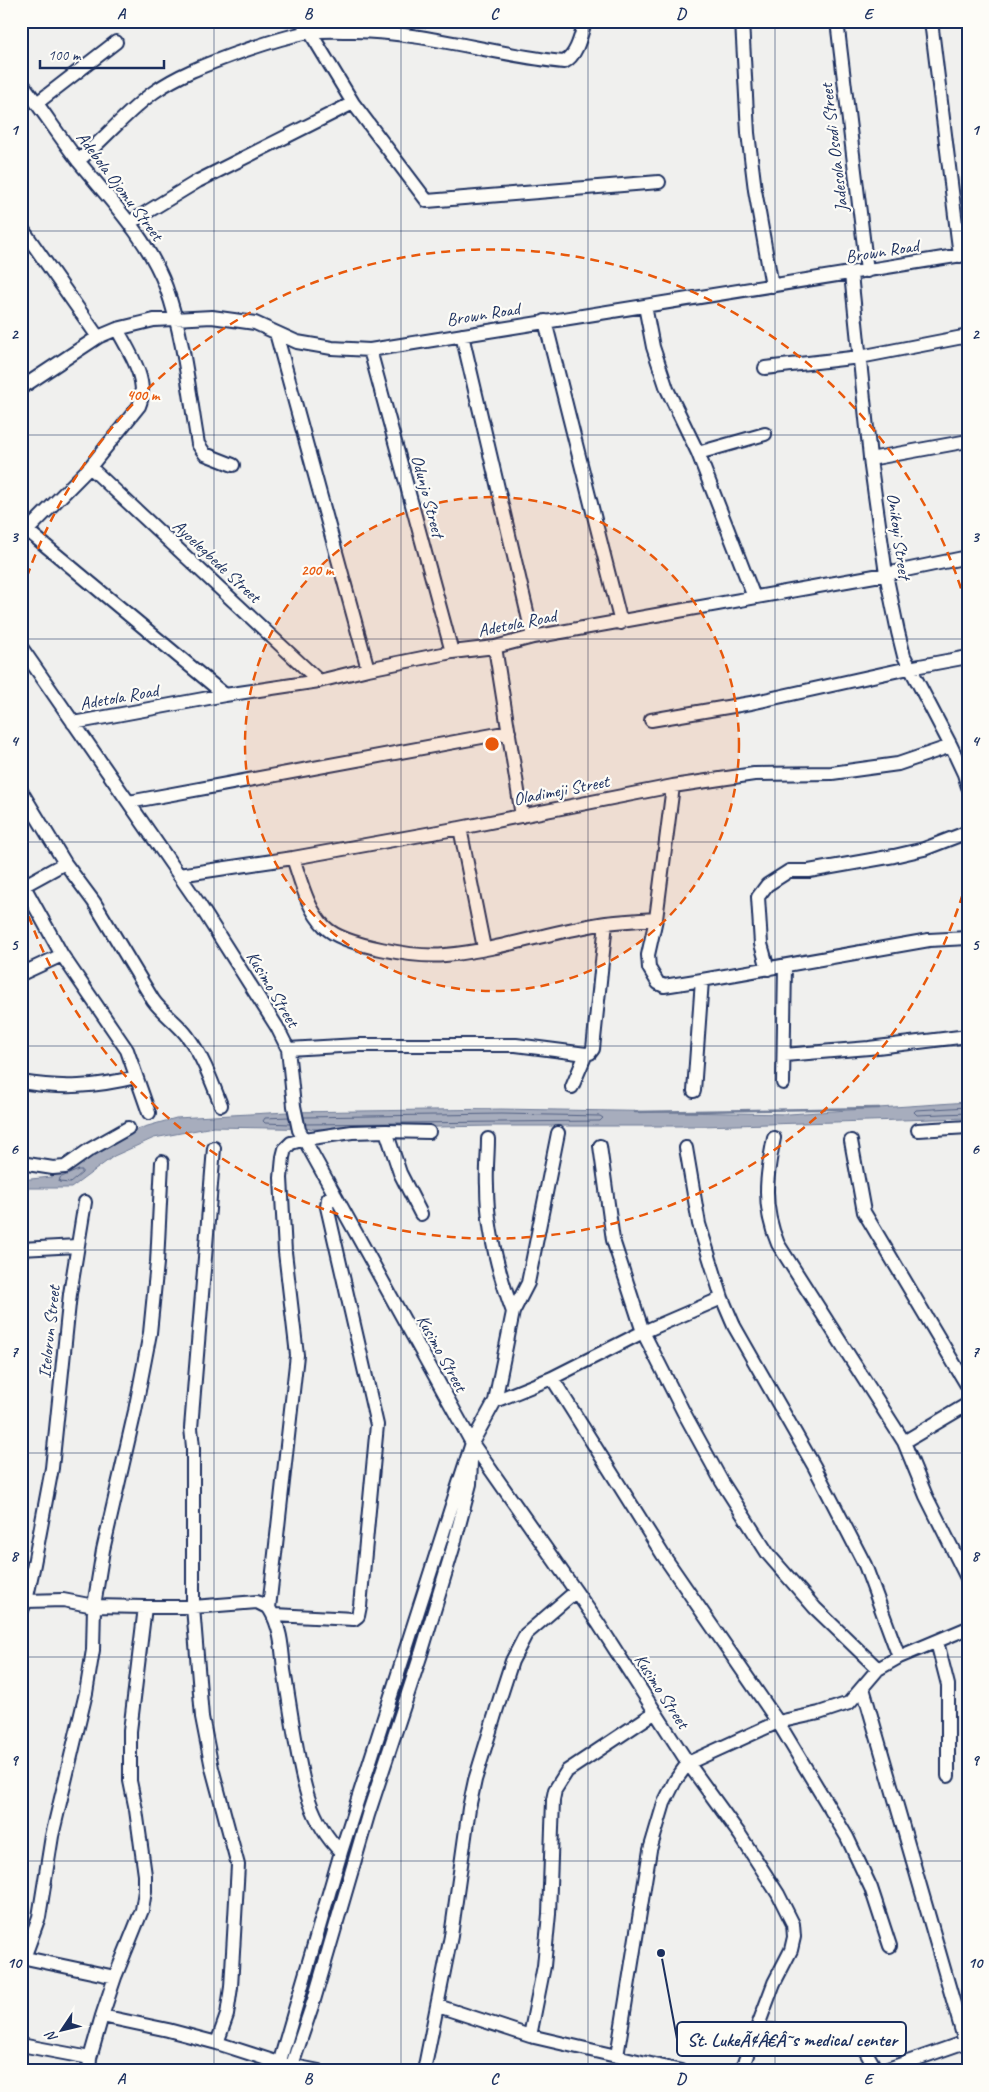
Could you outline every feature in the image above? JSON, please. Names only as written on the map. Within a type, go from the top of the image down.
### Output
[{"type":"street","points":[[301,21],[310,32],[353,103],[427,201],[659,182]]},
{"type":"street","points":[[78,160],[98,144],[153,92],[178,77],[252,48],[310,32],[381,32],[416,35],[493,52],[564,62],[568,60],[579,42],[585,21]]},
{"type":"street","points":[[742,21],[748,133],[755,190],[772,286]]},
{"type":"street","name":"Jadesola Osodi Street","points":[[837,21],[867,271]]},
{"type":"street","points":[[931,21],[964,255]]},
{"type":"street","points":[[37,103],[116,42]]},
{"type":"street","name":"Adebola Ojomu Street","points":[[21,82],[78,160],[109,195],[152,258],[165,286],[176,318],[198,444],[205,454],[233,465]]},
{"type":"street","points":[[129,223],[198,180],[353,103]]},
{"type":"street","points":[[21,227],[98,337]]},
{"type":"street","name":"Brown Road","points":[[21,387],[98,337],[117,329],[154,320],[212,317],[255,323],[297,342],[332,348],[370,350],[964,255]]},
{"type":"street","name":"Onikoyi Street","points":[[852,274],[870,459],[886,574],[904,656],[966,773],[968,788]]},
{"type":"street","points":[[645,306],[653,346],[667,389],[698,454],[754,597]]},
{"type":"street","points":[[546,321],[621,623]]},
{"type":"street","points":[[117,329],[140,377],[142,399],[139,406],[90,467],[24,534],[225,695]]},
{"type":"street","points":[[276,333],[368,669]]},
{"type":"street","points":[[462,335],[533,637]]},
{"type":"street","points":[[765,368],[860,357],[968,336]]},
{"type":"street","name":"Odunjo Street","points":[[370,350],[452,652]]},
{"type":"street","points":[[698,454],[765,434]]},
{"type":"street","points":[[870,459],[968,441]]},
{"type":"street","name":"Ayoelegbede Street","points":[[90,467],[319,681]]},
{"type":"street","name":"Adetola Road","points":[[73,724],[225,695],[319,681],[452,652],[495,647],[533,637],[621,623],[968,557]]},
{"type":"street","name":"Kusimo Street","points":[[21,647],[129,802],[262,1002],[288,1049],[294,1109],[302,1135],[472,1443],[598,1623],[654,1713],[740,1835],[778,1894],[793,1924],[794,1937],[791,1950],[774,1983],[742,2071]]},
{"type":"street","points":[[495,647],[522,816]]},
{"type":"street","points":[[651,720],[751,704],[968,656]]},
{"type":"street","points":[[129,802],[509,732]]},
{"type":"street","name":"Oladimeji Street","points":[[178,875],[293,858],[460,828],[673,786],[754,774],[832,773],[898,764],[951,746]]},
{"type":"street","points":[[673,786],[656,919],[648,961],[649,968],[658,983],[664,986],[929,940],[968,938]]},
{"type":"street","points":[[21,791],[65,863],[94,902],[153,1000],[160,1010],[187,1036],[196,1049],[221,1105]]},
{"type":"street","points":[[460,828],[484,948]]},
{"type":"street","points":[[768,969],[762,944],[758,897],[767,885],[788,871],[809,871],[894,856],[924,849],[968,832]]},
{"type":"street","points":[[293,858],[312,908],[324,926],[334,934],[372,947],[410,953],[444,955],[606,923],[656,919]]},
{"type":"street","points":[[65,863],[23,883],[62,956],[126,1050],[148,1113]]},
{"type":"street","points":[[288,1049],[358,1045],[516,1044],[590,1053],[593,1050],[606,923]]},
{"type":"street","points":[[21,974],[62,956]]},
{"type":"street","points":[[783,1083],[785,966]]},
{"type":"street","points":[[694,1091],[702,980]]},
{"type":"street","points":[[784,1055],[869,1048],[968,1036]]},
{"type":"street","points":[[572,1087],[586,1054]]},
{"type":"street","points":[[21,1082],[61,1087],[106,1084],[136,1077]]},
{"type":"street","points":[[918,1130],[968,1126]]},
{"type":"street","points":[[21,1163],[52,1168],[65,1167],[89,1150],[128,1128]]},
{"type":"street","points":[[341,1852],[327,1839],[319,1826],[303,1782],[297,1757],[282,1642],[272,1611],[297,1355],[286,1252],[281,1178],[285,1149],[302,1135],[352,1132],[429,1132]]},
{"type":"street","points":[[386,1132],[400,1173],[420,1214]]},
{"type":"street","points":[[284,2067],[322,1917],[341,1852],[472,1443],[495,1401],[513,1312],[528,1283],[558,1133]]},
{"type":"street","points":[[774,1138],[766,1195],[772,1228],[778,1244],[904,1442],[926,1496],[968,1580]]},
{"type":"street","points":[[488,1139],[486,1186],[490,1226],[500,1278],[513,1312]]},
{"type":"street","points":[[851,1142],[864,1212],[968,1387]]},
{"type":"street","points":[[600,1146],[613,1240],[643,1332],[683,1412],[722,1482],[768,1554],[814,1608],[878,1669]]},
{"type":"street","points":[[214,1148],[191,1428],[194,1447],[193,1607],[203,1726],[212,1768],[238,1865],[231,1987],[227,2015],[217,2043]]},
{"type":"street","points":[[686,1148],[699,1224],[722,1298],[734,1326],[814,1466],[866,1566],[899,1657]]},
{"type":"street","points":[[115,1977],[23,1958],[39,1917],[52,1836],[86,1693],[93,1650],[94,1606],[103,1550],[136,1411],[150,1333],[157,1262],[162,1162]]},
{"type":"street","points":[[24,1607],[63,1600],[94,1606],[145,1607],[193,1607],[257,1602],[272,1611],[354,1619],[358,1616],[377,1425],[327,1206],[328,1199],[334,1193]]},
{"type":"street","name":"Itelorun Street","points":[[24,1607],[52,1468],[70,1294],[85,1202]]},
{"type":"street","points":[[21,1249],[77,1246]]},
{"type":"street","points":[[495,1401],[552,1378],[643,1332],[722,1298]]},
{"type":"street","points":[[552,1378],[663,1555],[778,1722],[847,1838],[871,1888],[890,1946]]},
{"type":"street","points":[[904,1442],[968,1404]]},
{"type":"street","points":[[284,2067],[314,2000],[368,1815],[421,1654],[453,1548],[470,1484],[472,1443]]},
{"type":"street","points":[[424,2071],[451,1936],[469,1808],[475,1780],[512,1661],[531,1628],[575,1592]]},
{"type":"street","points":[[21,2045],[89,2064],[115,1977],[142,1910],[145,1875],[130,1781],[130,1731],[145,1607]]},
{"type":"street","points":[[617,2056],[650,1850],[664,1803],[675,1781],[688,1763],[778,1722],[834,1709],[849,1703],[878,1669],[899,1657],[968,1628]]},
{"type":"street","points":[[937,1642],[948,1685],[948,1776]]},
{"type":"street","points":[[757,2028],[861,2044],[875,2068],[882,2071],[966,2042],[863,1688]]},
{"type":"street","points":[[530,2036],[544,1966],[555,1790],[567,1770],[654,1713]]},
{"type":"street","points":[[322,1917],[336,1922]]},
{"type":"street","points":[[438,2006],[530,2036],[681,2071]]},
{"type":"street","points":[[102,2016],[217,2043],[284,2067],[319,2071]]},
{"type":"water","points":[[968,1102],[968,1118],[702,1126],[492,1126],[331,1129],[213,1127],[154,1138],[114,1156],[71,1188],[21,1188],[21,1180],[51,1177],[78,1165],[105,1146],[137,1129],[176,1118],[287,1112],[501,1109],[789,1114]]},
{"type":"waterway","points":[[635,1112],[879,1108]]},
{"type":"place","name":"St. LukeÃ¢Â€Â˜s medical center","points":[[661,1953]]}]
